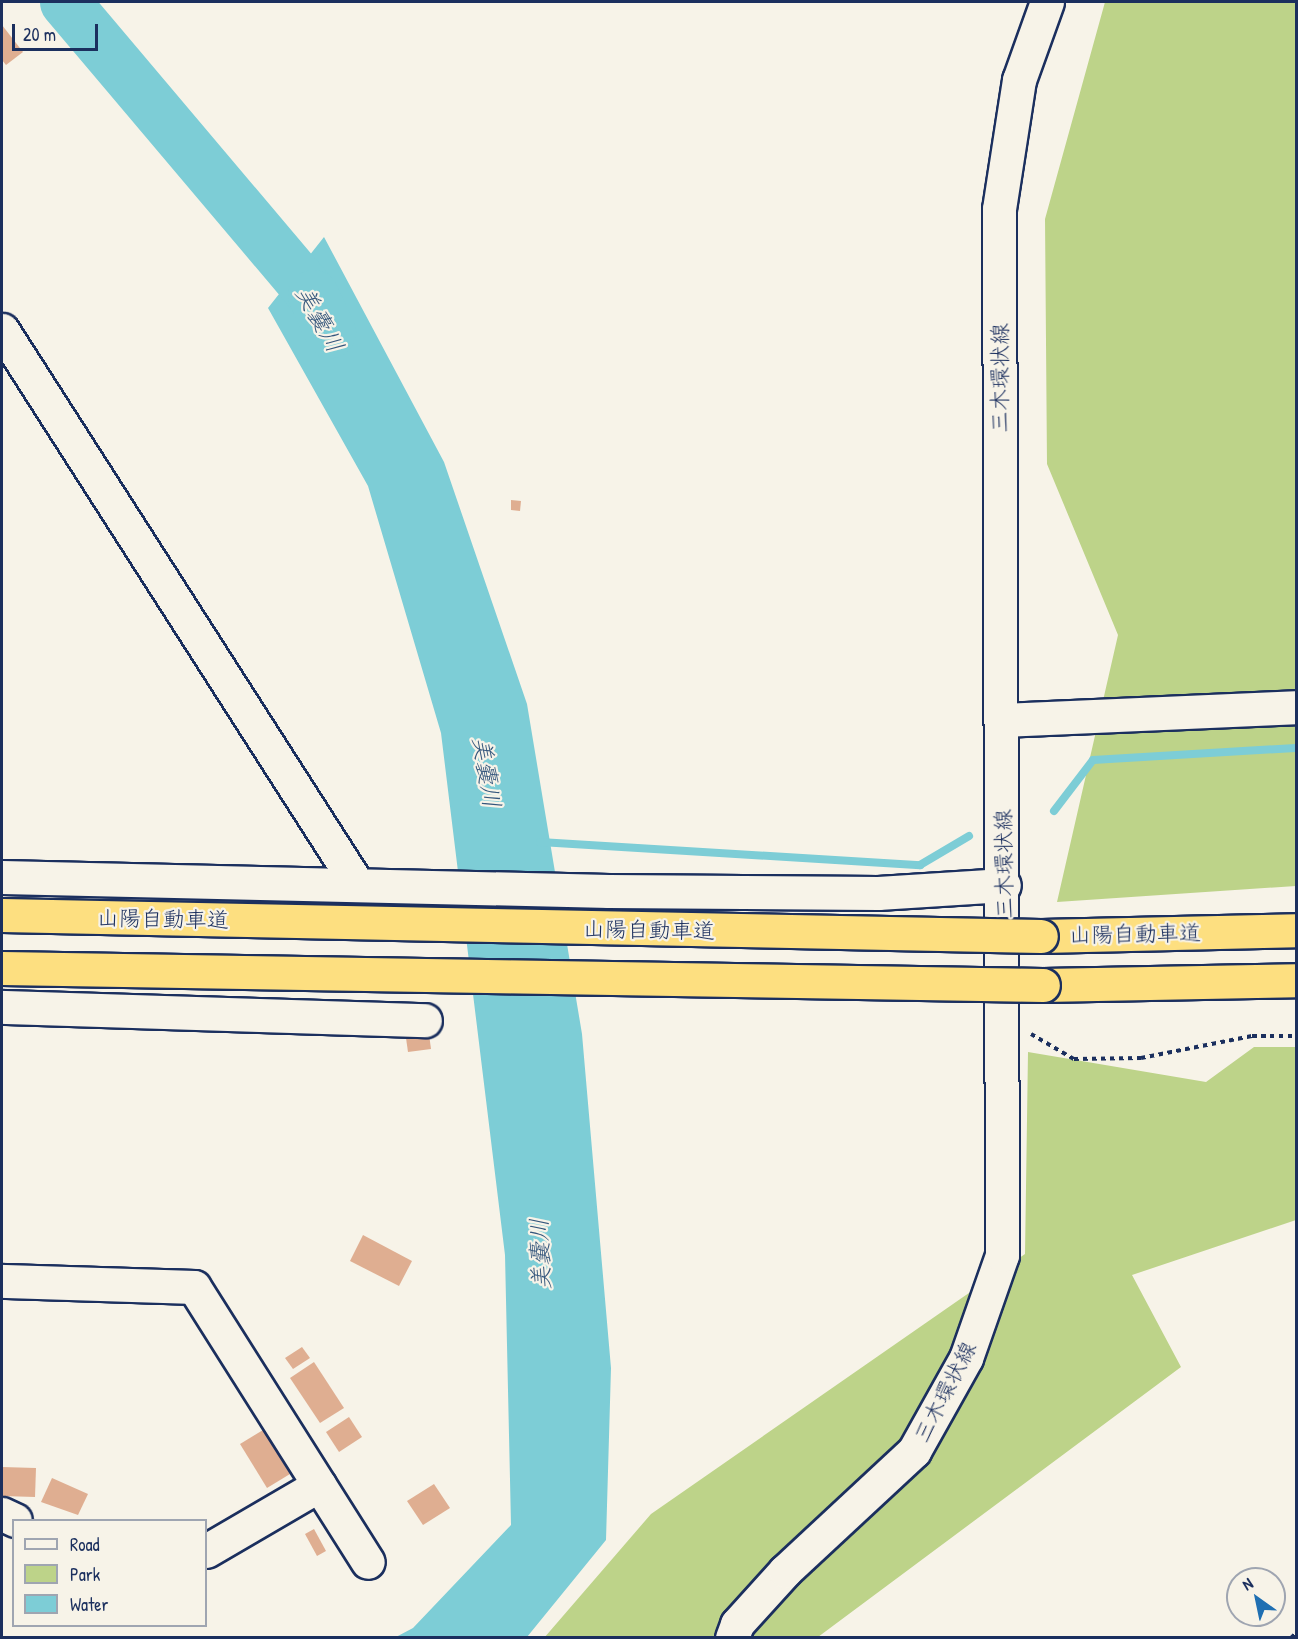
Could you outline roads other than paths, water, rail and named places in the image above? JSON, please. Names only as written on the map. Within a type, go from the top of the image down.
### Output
[{"type":"highway","name":"山陽自動車道","points":[[2,915],[1041,936],[1296,930]]},
{"type":"highway","points":[[2,968],[1043,985],[1296,980]]},
{"type":"street","name":"三木環状線","points":[[732,1638],[737,1624],[785,1571],[914,1451],[966,1358],[1002,1255],[1005,1024],[999,209],[1018,80],[1047,2]]},
{"type":"street","points":[[2,330],[357,884]]},
{"type":"street","points":[[1001,720],[1296,707]]},
{"type":"street","points":[[2,877],[609,891],[878,893],[1004,885]]},
{"type":"street","points":[[2,1007],[425,1020]]},
{"type":"street","points":[[2,1281],[194,1287],[369,1562]]},
{"type":"street","points":[[207,1550],[319,1485]]},
{"type":"water","points":[[324,237],[444,462],[527,704],[582,1034],[611,1368],[606,1540],[527,1637],[396,1637],[413,1628],[511,1525],[505,1255],[441,733],[368,486],[268,308]]},
{"type":"waterway","name":"美嚢川","points":[[65,2],[313,295],[330,332]]},
{"type":"waterway","points":[[1054,811],[1093,760],[1296,748]]},
{"type":"waterway","points":[[540,842],[920,865],[969,836]]}]
